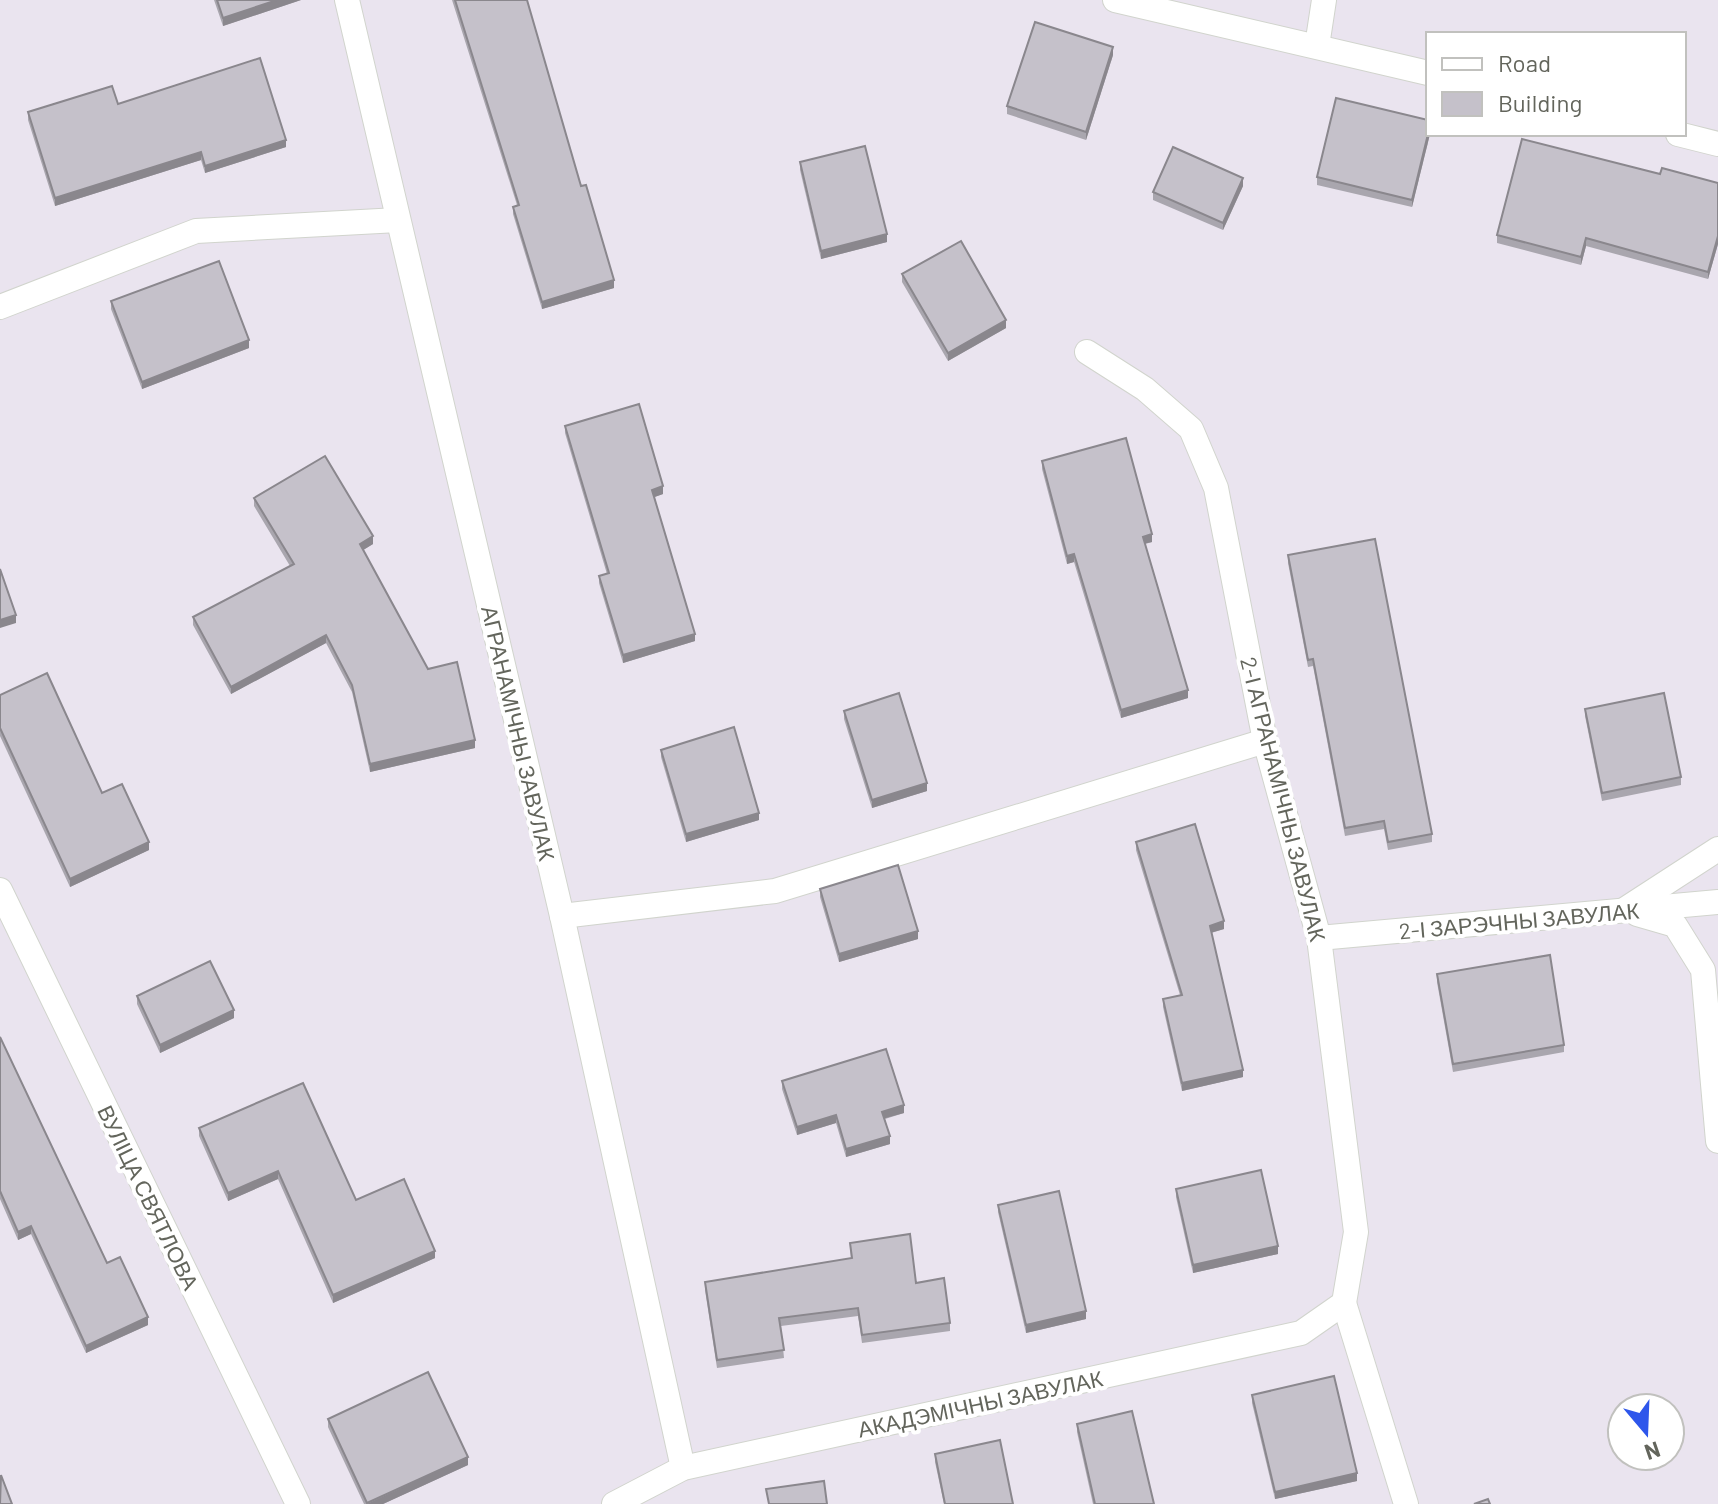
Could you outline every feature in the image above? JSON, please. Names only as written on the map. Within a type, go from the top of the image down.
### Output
[{"type":"street","name":"АГРАНАМІЧНЫ ЗАВУЛАК","points":[[347,0],[562,916],[683,1468]]},
{"type":"street","points":[[1115,0],[1426,73]]},
{"type":"street","points":[[1317,46],[1324,0]]},
{"type":"street","points":[[1686,136],[1718,144]]},
{"type":"street","points":[[0,307],[196,231],[398,220]]},
{"type":"street","name":"2-І АГРАНАМІЧНЫ ЗАВУЛАК","points":[[1087,352],[1145,389],[1191,429],[1216,488],[1265,741],[1319,938],[1356,1232],[1344,1303]]},
{"type":"street","points":[[562,916],[775,891],[1265,741]]},
{"type":"street","points":[[1624,910],[1718,849]]},
{"type":"street","name":"ВУЛІЦА СВЯТЛОВА","points":[[0,890],[298,1504]]},
{"type":"street","name":"2-І ЗАРЭЧНЫ ЗАВУЛАК","points":[[1319,938],[1718,902]]},
{"type":"street","points":[[1624,910],[1675,925],[1703,970],[1718,1141]]},
{"type":"street","points":[[1344,1303],[1406,1504]]},
{"type":"street","name":"АКАДЭМІЧНЫ ЗАВУЛАК","points":[[614,1504],[683,1468],[1301,1333],[1344,1303]]},
{"type":"building","points":[[217,0],[277,0],[223,18]]},
{"type":"building","points":[[455,0],[527,0],[581,186],[586,185],[614,280],[542,302],[513,207],[519,205]]},
{"type":"building","points":[[1035,22],[1113,47],[1086,132],[1007,106]]},
{"type":"building","points":[[260,58],[286,140],[205,166],[201,152],[55,198],[28,112],[112,86],[118,104]]},
{"type":"building","points":[[1336,98],[1426,120],[1428,136],[1412,200],[1317,177]]},
{"type":"building","points":[[1522,139],[1660,174],[1662,168],[1718,183],[1718,236],[1708,272],[1586,238],[1581,257],[1497,235]]},
{"type":"building","points":[[865,146],[887,234],[821,251],[800,162]]},
{"type":"building","points":[[1173,147],[1243,178],[1223,223],[1153,192]]},
{"type":"building","points":[[961,241],[1006,320],[948,353],[902,274]]},
{"type":"building","points":[[219,261],[249,340],[142,382],[111,301]]},
{"type":"building","points":[[639,404],[663,486],[652,490],[695,634],[623,655],[599,576],[609,573],[565,426]]},
{"type":"building","points":[[1126,438],[1152,534],[1143,537],[1188,690],[1121,710],[1074,554],[1067,556],[1042,461]]},
{"type":"building","points":[[325,456],[373,536],[360,544],[428,669],[457,662],[475,740],[370,764],[352,685],[326,635],[231,687],[193,617],[294,564],[254,498]]},
{"type":"building","points":[[1375,539],[1432,834],[1388,842],[1384,821],[1345,828],[1313,659],[1308,660],[1288,555]]},
{"type":"building","points":[[0,569],[16,615],[0,620]]},
{"type":"building","points":[[47,673],[102,793],[122,784],[149,842],[70,879],[0,728],[0,695]]},
{"type":"building","points":[[899,693],[927,783],[872,800],[844,711]]},
{"type":"building","points":[[1664,693],[1681,777],[1602,793],[1585,709]]},
{"type":"building","points":[[734,727],[759,813],[686,834],[661,750]]},
{"type":"building","points":[[1195,824],[1224,921],[1210,926],[1243,1070],[1182,1083],[1163,999],[1182,995],[1136,842]]},
{"type":"building","points":[[898,865],[918,931],[839,954],[820,889]]},
{"type":"building","points":[[1550,955],[1564,1045],[1453,1064],[1437,974]]},
{"type":"building","points":[[210,961],[234,1010],[160,1045],[137,996]]},
{"type":"building","points":[[0,1037],[107,1263],[120,1257],[148,1317],[86,1346],[31,1226],[18,1232],[0,1191]]},
{"type":"building","points":[[886,1049],[904,1105],[882,1112],[890,1136],[846,1149],[836,1115],[797,1127],[782,1081]]},
{"type":"building","points":[[303,1083],[356,1200],[404,1179],[435,1251],[333,1295],[278,1171],[228,1193],[199,1128]]},
{"type":"building","points":[[1261,1170],[1278,1246],[1193,1265],[1176,1189]]},
{"type":"building","points":[[1059,1191],[1086,1311],[1026,1325],[998,1205]]},
{"type":"building","points":[[910,1234],[916,1283],[944,1278],[950,1323],[862,1335],[858,1308],[779,1318],[784,1350],[717,1360],[705,1282],[852,1258],[850,1243]]},
{"type":"building","points":[[428,1372],[468,1457],[367,1503],[328,1419]]},
{"type":"building","points":[[1334,1376],[1357,1473],[1275,1492],[1252,1395]]},
{"type":"building","points":[[1132,1411],[1154,1504],[1095,1504],[1077,1424]]},
{"type":"building","points":[[1000,1440],[1013,1504],[945,1504],[935,1454]]},
{"type":"building","points":[[1,1475],[12,1504],[0,1504]]},
{"type":"building","points":[[824,1481],[827,1504],[769,1504],[766,1489]]}]
